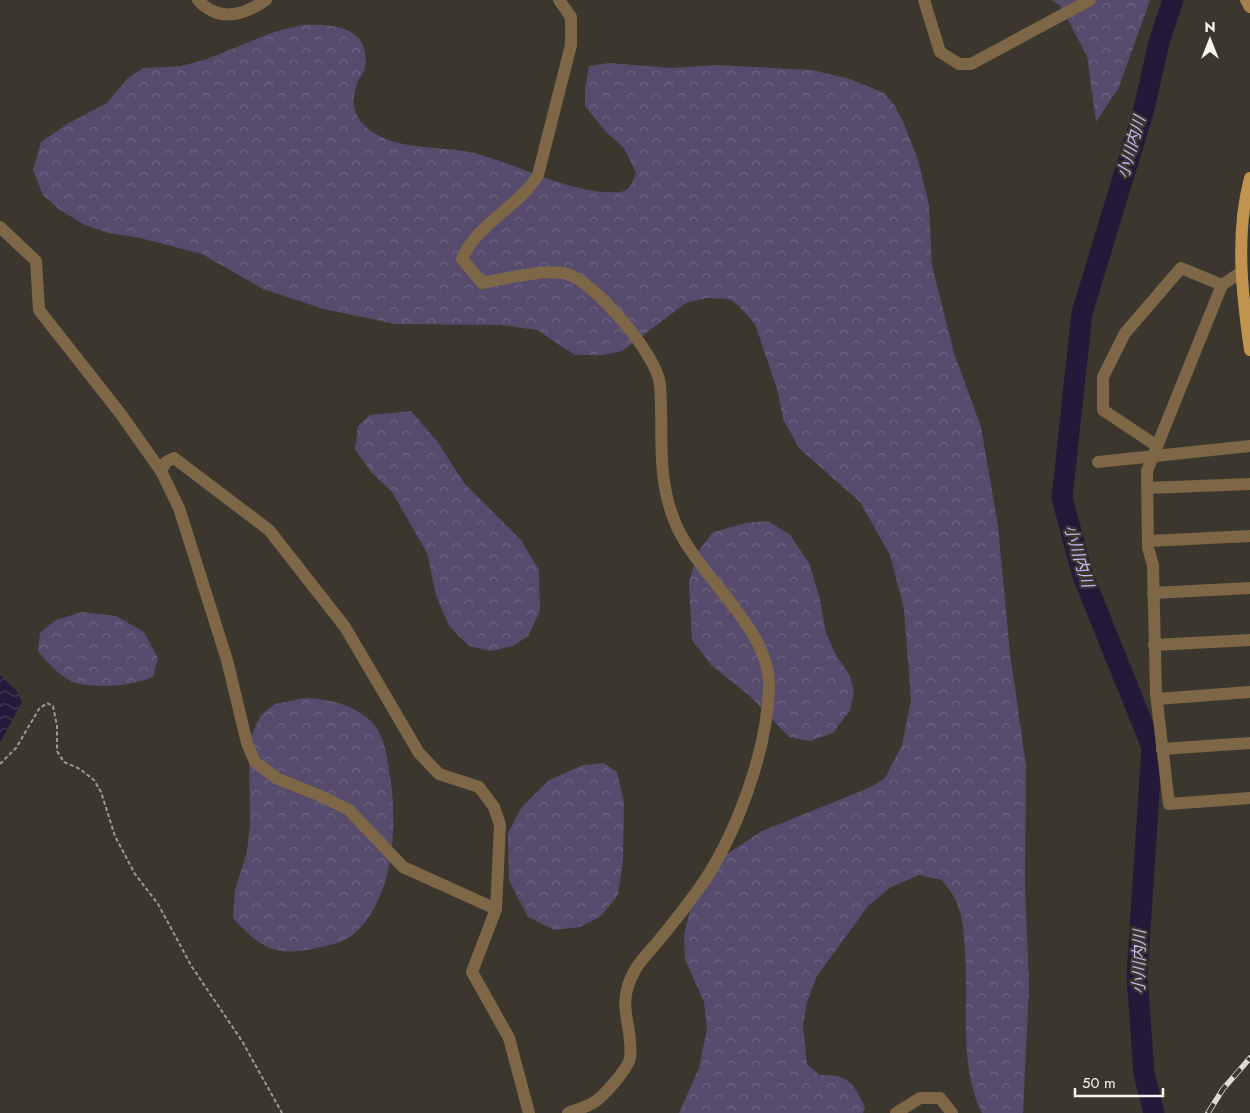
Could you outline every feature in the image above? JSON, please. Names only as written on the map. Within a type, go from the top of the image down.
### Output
[{"type":"main road","points":[[1250,178],[1246,193],[1240,273],[1246,290],[1250,350]]},
{"type":"street","points":[[198,0],[215,12],[231,16],[250,11],[266,0]]},
{"type":"street","points":[[559,0],[571,17],[571,45],[538,175],[530,188],[468,246],[462,259],[482,283],[534,274],[565,273],[588,284],[622,319],[644,350],[660,382],[660,458],[665,492],[678,528],[710,578],[757,639],[766,660],[770,685],[762,749],[744,800],[718,856],[700,888],[635,969],[625,993],[624,1017],[630,1060],[594,1102],[568,1113]]},
{"type":"street","points":[[924,0],[940,52],[959,64],[971,64],[1090,0]]},
{"type":"street","points":[[1246,0],[1250,7]]},
{"type":"street","points":[[0,227],[36,261],[40,310],[120,413],[161,471],[179,508],[227,660],[246,743],[255,762],[278,779],[321,796],[349,810],[403,867],[496,909]]},
{"type":"street","points":[[1155,450],[1103,410],[1103,377],[1125,332],[1181,268],[1222,285]]},
{"type":"street","points":[[1240,273],[1222,285],[1147,470],[1148,541],[1153,565],[1157,699],[1170,804],[1250,798]]},
{"type":"street","points":[[1098,462],[1155,450],[1250,446]]},
{"type":"street","points":[[161,471],[166,462],[174,458],[269,530],[344,627],[419,754],[440,774],[480,787],[494,807],[500,825],[496,909],[472,972],[509,1038],[529,1113]]},
{"type":"street","points":[[1147,488],[1250,484]]},
{"type":"street","points":[[1148,541],[1250,536]]},
{"type":"street","points":[[1153,593],[1250,588]]},
{"type":"street","points":[[1154,645],[1250,640]]},
{"type":"street","points":[[1157,699],[1250,692]]},
{"type":"street","points":[[1162,749],[1250,743]]},
{"type":"street","points":[[896,1113],[920,1098],[940,1098],[952,1113]]},
{"type":"path","points":[[0,764],[16,748],[40,709],[47,703],[53,706],[58,726],[58,751],[64,762],[80,769],[94,780],[102,792],[114,836],[135,874],[158,904],[192,967],[242,1041],[282,1113]]},
{"type":"green space","points":[[1051,0],[1150,0],[1119,87],[1096,122],[1087,56],[1060,5]]},
{"type":"green space","points":[[302,25],[325,25],[347,30],[356,35],[362,43],[365,54],[365,68],[356,87],[354,105],[360,121],[376,134],[402,144],[474,153],[565,184],[602,192],[626,190],[631,185],[636,173],[624,148],[606,132],[585,106],[585,89],[589,66],[609,63],[672,68],[716,65],[812,70],[850,79],[884,93],[895,106],[918,160],[929,205],[932,266],[954,353],[981,427],[998,526],[1010,654],[1026,766],[1025,886],[1029,986],[1023,1113],[982,1113],[975,1094],[967,1054],[966,971],[963,924],[960,911],[954,896],[942,880],[919,875],[891,887],[868,906],[817,976],[807,1002],[803,1025],[807,1064],[819,1075],[837,1076],[853,1085],[865,1107],[863,1113],[679,1113],[699,1068],[707,1029],[704,1002],[685,959],[684,935],[690,910],[721,858],[762,831],[869,788],[885,778],[902,745],[911,700],[904,609],[890,555],[860,502],[799,448],[783,419],[778,392],[755,324],[739,306],[729,299],[706,298],[686,303],[622,351],[602,355],[575,355],[537,330],[501,325],[395,324],[324,309],[263,289],[202,254],[140,238],[108,233],[85,225],[60,210],[43,195],[33,170],[41,142],[69,123],[107,103],[128,78],[143,68],[182,66],[207,59],[274,32]]},
{"type":"green space","points":[[411,411],[437,441],[464,483],[521,540],[539,570],[540,611],[528,636],[513,646],[490,651],[469,646],[449,626],[436,595],[427,553],[392,492],[372,473],[355,449],[358,426],[370,415]]},
{"type":"green space","points":[[768,521],[790,535],[809,563],[820,599],[826,633],[835,653],[850,676],[854,692],[850,710],[833,733],[810,741],[789,737],[750,696],[711,665],[692,640],[689,583],[697,553],[713,532],[746,523]]},
{"type":"green space","points":[[82,612],[116,616],[144,632],[158,658],[153,677],[135,683],[95,686],[71,681],[55,670],[38,651],[40,633],[56,620]]},
{"type":"green space","points":[[305,698],[332,701],[356,710],[371,721],[379,731],[384,744],[392,790],[393,834],[391,857],[386,879],[378,900],[368,918],[354,934],[345,940],[329,945],[298,951],[286,951],[276,950],[258,942],[233,918],[235,890],[247,852],[250,824],[249,740],[261,715],[275,704]]},
{"type":"green space","points":[[604,763],[617,772],[624,802],[623,859],[618,895],[601,916],[580,927],[554,930],[528,917],[509,880],[508,833],[521,808],[549,780],[583,765]]},
{"type":"water","points":[[0,675],[16,690],[22,702],[0,743]]},
{"type":"waterway","name":"小川内川","points":[[1154,1113],[1144,1074],[1137,975],[1152,747],[1083,576],[1062,498],[1082,313],[1144,109],[1159,42],[1173,0]]},
{"type":"railway","points":[[1208,1113],[1223,1089],[1250,1058]]}]
